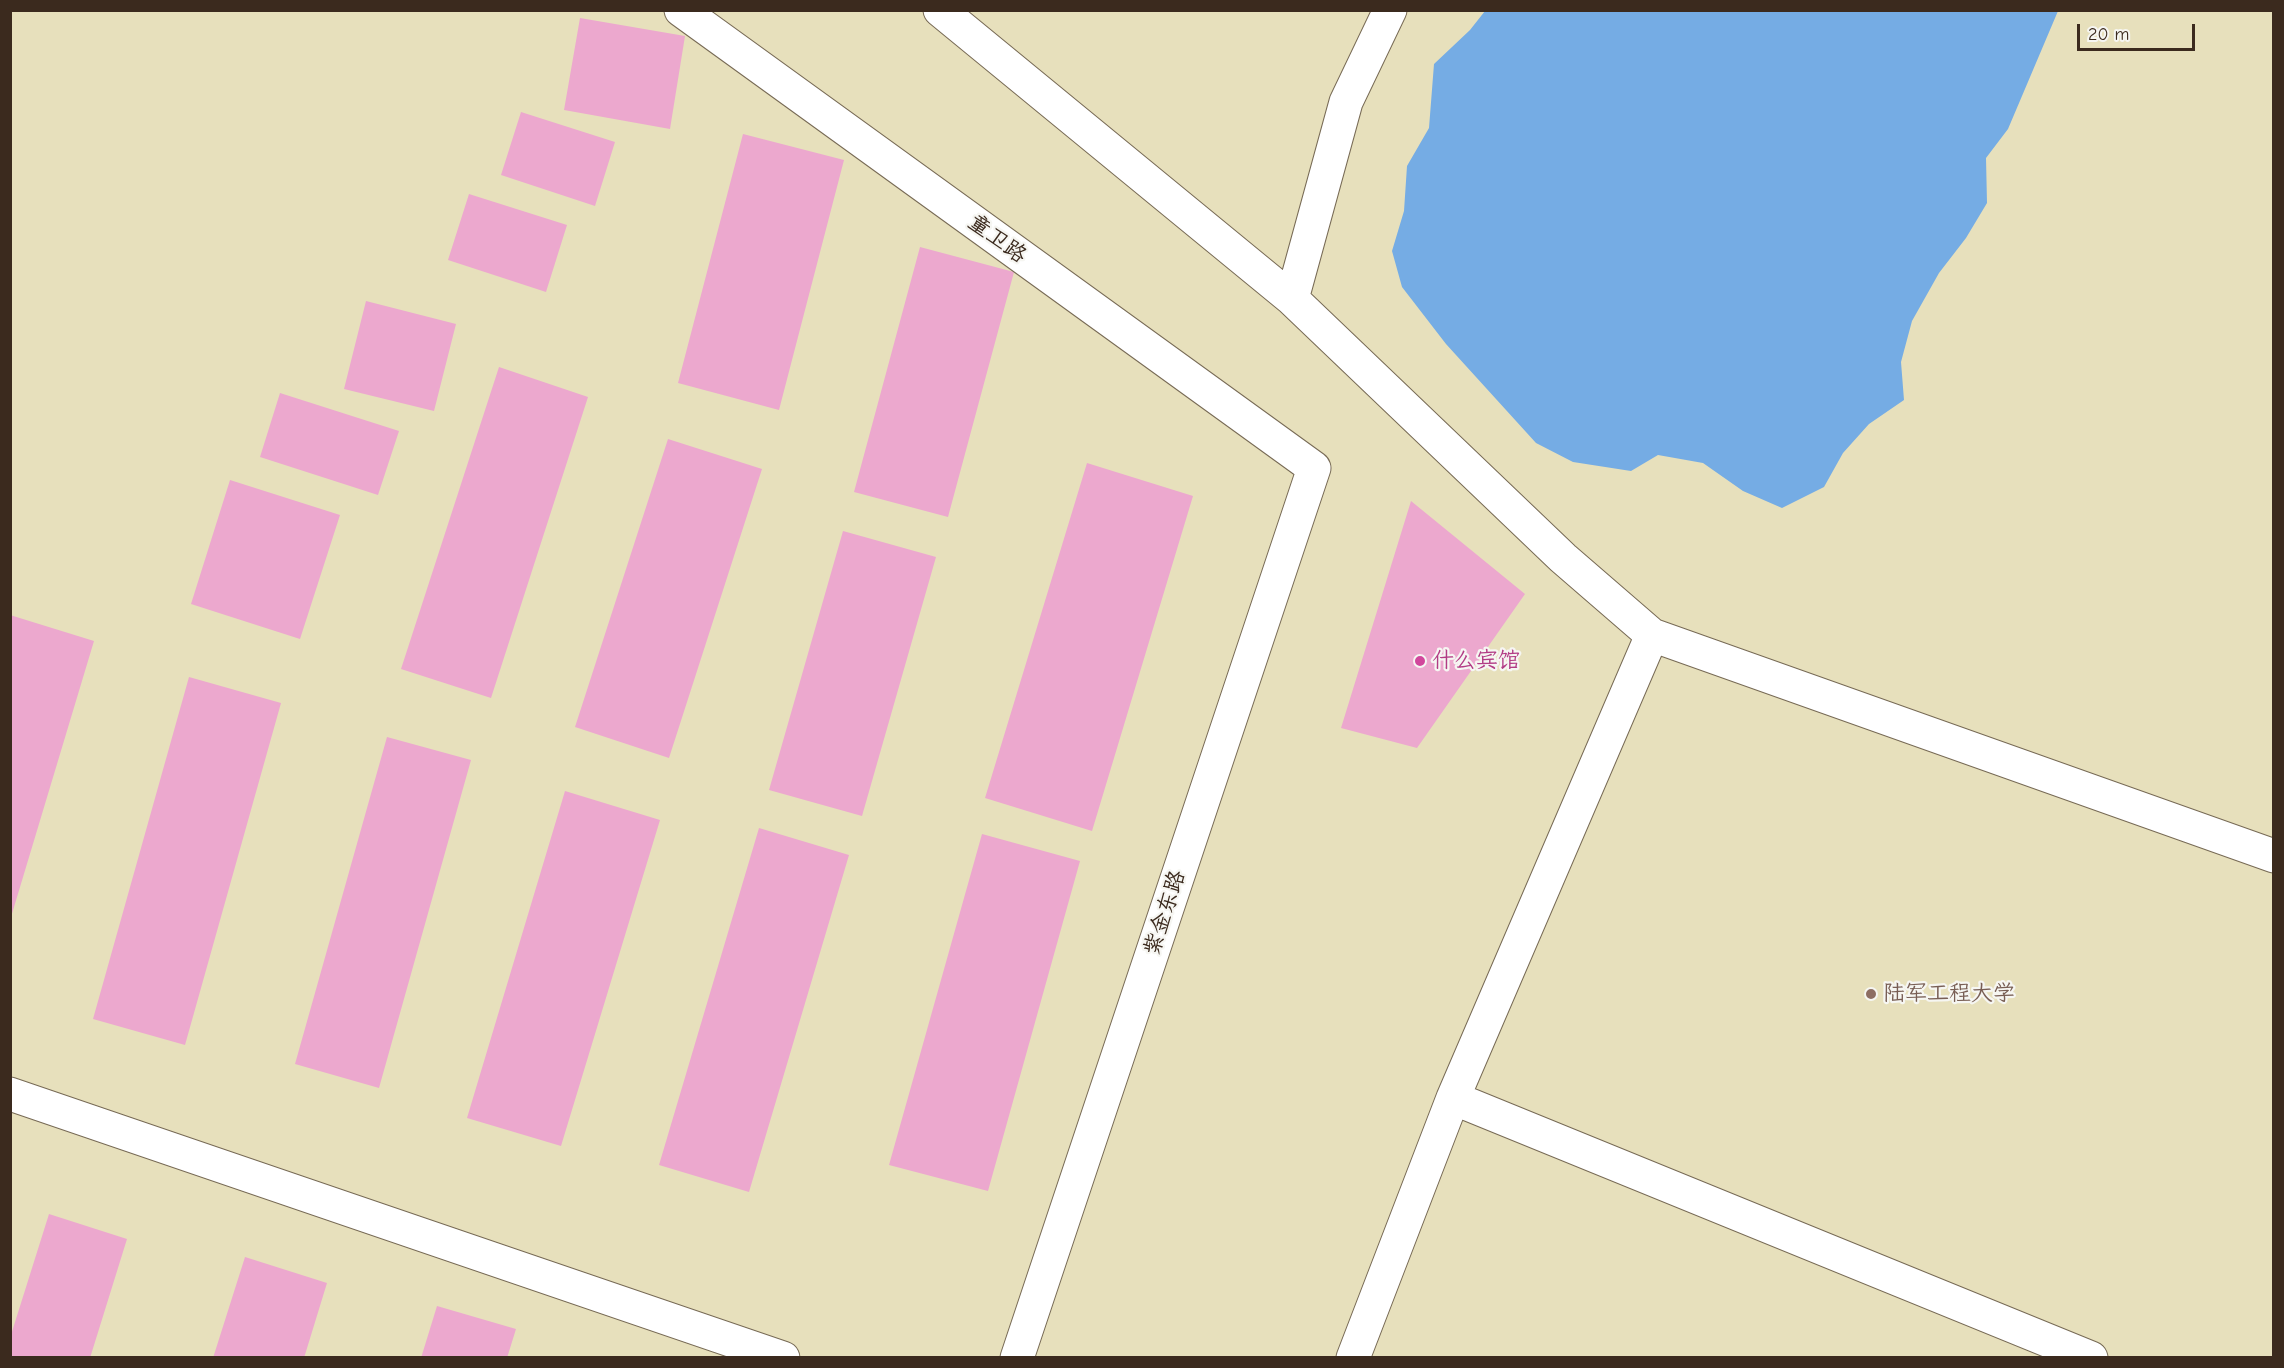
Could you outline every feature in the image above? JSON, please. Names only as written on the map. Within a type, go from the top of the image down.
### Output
[{"type":"street","name":"童卫路","points":[[681,10],[1314,468]]},
{"type":"street","points":[[940,10],[1292,299],[1563,558],[1652,635],[2274,856]]},
{"type":"street","points":[[1292,299],[1346,102],[1390,10]]},
{"type":"street","name":"紫金东路","points":[[1017,1358],[1314,468]]},
{"type":"street","points":[[1353,1358],[1453,1098],[1652,635]]},
{"type":"street","points":[[10,1094],[783,1358]]},
{"type":"street","points":[[1453,1098],[2091,1358]]},
{"type":"water","points":[[1485,11],[2058,11],[2008,129],[1986,158],[1987,203],[1966,238],[1939,273],[1912,321],[1901,362],[1904,400],[1869,424],[1843,453],[1824,487],[1782,508],[1743,491],[1703,463],[1658,455],[1631,471],[1573,462],[1536,443],[1446,344],[1402,287],[1392,251],[1404,211],[1407,166],[1429,128],[1434,64],[1470,30]]},
{"type":"building","points":[[580,18],[685,36],[670,129],[564,110]]},
{"type":"building","points":[[521,112],[615,142],[595,206],[501,175]]},
{"type":"building","points":[[743,134],[844,160],[779,410],[678,383]]},
{"type":"building","points":[[469,194],[567,225],[546,292],[448,260]]},
{"type":"building","points":[[920,247],[1014,272],[948,517],[854,492]]},
{"type":"building","points":[[366,301],[456,324],[434,411],[344,389]]},
{"type":"building","points":[[499,367],[588,397],[491,698],[401,669]]},
{"type":"building","points":[[280,393],[399,431],[378,495],[260,457]]},
{"type":"building","points":[[668,439],[762,469],[669,758],[575,727]]},
{"type":"building","points":[[1087,463],[1193,496],[1092,831],[985,798]]},
{"type":"building","points":[[230,480],[340,515],[300,639],[191,604]]},
{"type":"building","name":"什么宾馆","points":[[1411,501],[1525,594],[1417,748],[1341,728]]},
{"type":"building","points":[[843,531],[936,557],[862,816],[769,790]]},
{"type":"building","points":[[10,615],[94,641],[11,917],[10,917]]},
{"type":"building","points":[[189,677],[281,703],[185,1045],[93,1019]]},
{"type":"building","points":[[387,737],[471,760],[379,1088],[295,1064]]},
{"type":"building","points":[[565,791],[660,820],[561,1146],[467,1118]]},
{"type":"building","points":[[759,828],[849,855],[749,1192],[659,1165]]},
{"type":"building","points":[[982,834],[1080,861],[988,1191],[889,1165]]},
{"type":"building","points":[[49,1214],[127,1239],[90,1358],[10,1358],[10,1338]]},
{"type":"building","points":[[245,1257],[327,1283],[304,1358],[213,1358]]},
{"type":"building","points":[[437,1306],[516,1329],[507,1358],[421,1358]]},
{"type":"place","name":"什么宾馆","points":[[1420,661]]},
{"type":"place","name":"陆军工程大学","points":[[1871,994]]}]
